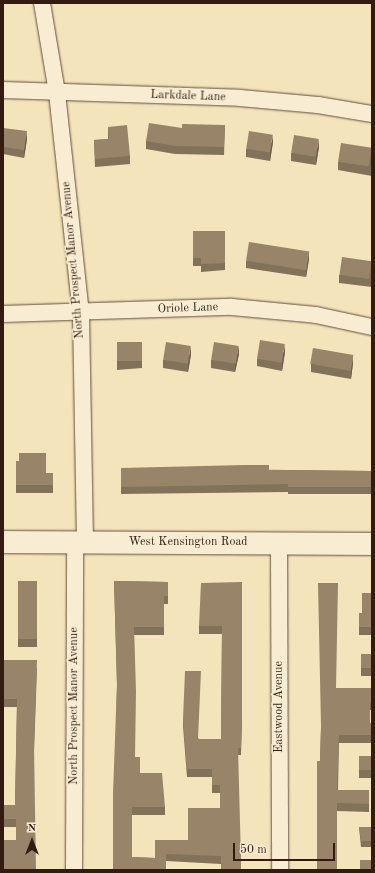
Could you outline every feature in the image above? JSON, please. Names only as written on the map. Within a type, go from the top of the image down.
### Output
[{"type":"main road","name":"West Kensington Road","points":[[3,542],[372,544]]},
{"type":"street","name":"North Prospect Manor Avenue","points":[[42,3],[57,93],[81,313],[80,543],[74,870]]},
{"type":"street","name":"Larkdale Lane","points":[[3,90],[240,98],[318,105],[372,114]]},
{"type":"street","name":"Oriole Lane","points":[[3,314],[81,313],[232,307],[316,315],[372,328]]},
{"type":"street","name":"Eastwood Avenue","points":[[279,544],[280,870]]},
{"type":"building","points":[[149,123],[182,128],[182,124],[225,125],[224,147],[175,146],[146,141]]},
{"type":"building","points":[[127,125],[130,156],[95,159],[94,140],[109,139],[108,127]]},
{"type":"building","points":[[3,128],[27,131],[24,150],[3,147]]},
{"type":"building","points":[[249,131],[273,135],[270,153],[246,149]]},
{"type":"building","points":[[294,135],[319,139],[316,157],[291,153]]},
{"type":"building","points":[[341,143],[372,148],[369,167],[338,162]]},
{"type":"building","points":[[193,231],[225,231],[225,263],[201,264],[201,258],[193,258]]},
{"type":"building","points":[[249,242],[309,252],[306,270],[246,261]]},
{"type":"building","points":[[342,257],[372,261],[369,279],[339,275]]},
{"type":"building","points":[[260,340],[285,344],[282,363],[257,359]]},
{"type":"building","points":[[117,342],[142,342],[142,361],[117,361]]},
{"type":"building","points":[[166,342],[191,346],[188,364],[163,360]]},
{"type":"building","points":[[214,342],[239,346],[236,364],[211,360]]},
{"type":"building","points":[[313,348],[353,355],[351,371],[310,364]]},
{"type":"building","points":[[19,453],[46,453],[46,473],[53,473],[53,485],[16,485],[16,461],[19,461]]},
{"type":"building","points":[[269,465],[269,470],[372,471],[372,487],[288,487],[288,484],[121,487],[121,468]]},
{"type":"building","points":[[18,581],[37,581],[37,639],[18,639]]},
{"type":"building","points":[[114,581],[168,582],[168,596],[164,596],[164,627],[134,627],[136,691],[135,757],[140,757],[140,773],[162,773],[165,807],[132,807],[132,857],[155,858],[155,840],[188,840],[188,808],[220,808],[220,785],[212,785],[212,769],[187,769],[183,719],[185,671],[201,671],[198,739],[221,739],[222,626],[199,626],[201,583],[242,582],[242,714],[241,748],[238,748],[241,870],[221,870],[221,856],[166,854],[166,870],[113,870],[113,794],[117,683]]},
{"type":"building","points":[[318,583],[338,583],[336,688],[372,688],[370,723],[372,723],[372,735],[339,735],[337,790],[369,790],[369,804],[337,803],[337,870],[317,870],[317,761],[320,761],[321,726]]},
{"type":"building","points":[[362,593],[372,593],[372,627],[359,627],[359,613],[362,613]]},
{"type":"building","points":[[3,635],[4,660],[37,660],[34,746],[36,870],[3,870],[3,840],[16,840],[16,819],[3,819],[3,805],[15,805],[17,699],[3,699]]},
{"type":"building","points":[[361,654],[372,654],[372,668],[361,668]]},
{"type":"building","points":[[359,756],[372,756],[372,770],[359,770]]},
{"type":"building","points":[[359,827],[372,827],[372,841],[361,841]]},
{"type":"building","points":[[360,860],[372,860],[372,870],[360,870]]}]
